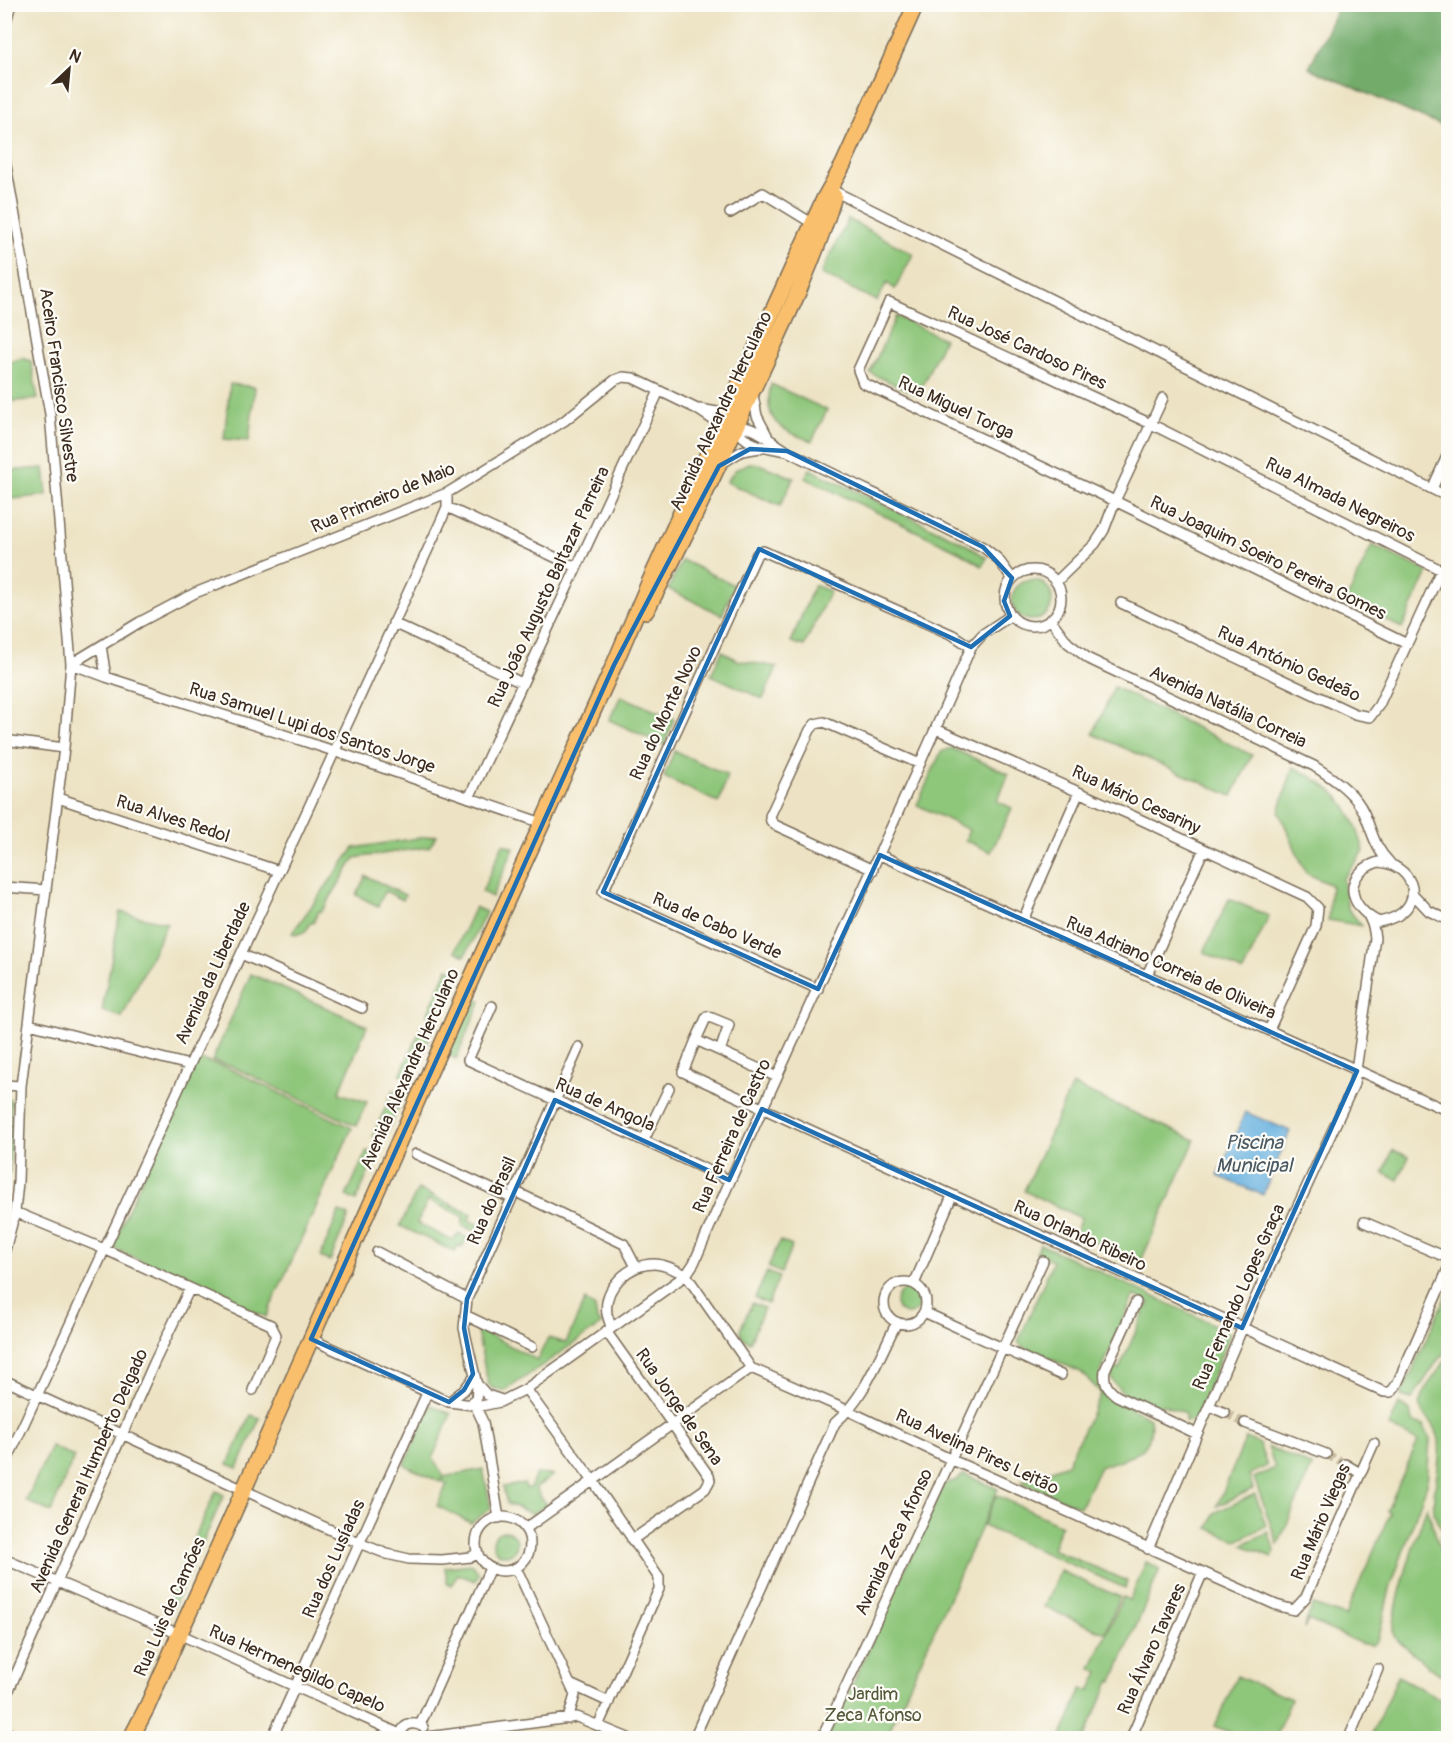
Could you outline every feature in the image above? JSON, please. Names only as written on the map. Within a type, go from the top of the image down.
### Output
[{"type":"main road","name":"Avenida Alexandre Herculano","points":[[614,665],[658,588],[717,468],[730,424],[752,392],[832,190],[916,4]]},
{"type":"main road","name":"Avenida Alexandre Herculano","points":[[244,1490],[646,589],[730,424],[818,227]]},
{"type":"main road","name":"Rua Luis de Camões","points":[[131,1738],[141,1721],[244,1490]]},
{"type":"main road","points":[[4,1735],[13,1738]]},
{"type":"street","points":[[5,24],[11,4]]},
{"type":"street","name":"Aceiro Francisco Silvestre","points":[[4,154],[50,414],[71,664],[64,748],[21,1086],[15,1212],[4,1254]]},
{"type":"street","points":[[832,190],[1449,497]]},
{"type":"street","points":[[730,213],[763,193],[818,227]]},
{"type":"street","name":"Rua José Cardoso Pires","points":[[890,302],[1151,424]]},
{"type":"street","name":"Rua Miguel Torga","points":[[890,302],[858,370],[863,383],[1114,501]]},
{"type":"street","name":"Rua Primeiro de Maio","points":[[71,664],[168,606],[195,593],[447,492],[564,421],[615,380],[623,377],[633,378],[697,409],[712,420],[730,424]]},
{"type":"street","name":"Rua João Augusto Baltazar Parreira","points":[[469,798],[659,391]]},
{"type":"street","points":[[752,392],[759,421],[771,446]]},
{"type":"street","points":[[1056,582],[1095,544],[1104,530],[1114,501],[1163,398]]},
{"type":"street","points":[[730,424],[751,428],[771,446],[787,451],[982,547],[997,558],[1012,578]]},
{"type":"street","name":"Rua Almada Negreiros","points":[[1151,424],[1441,570],[1407,644]]},
{"type":"street","points":[[717,468],[742,451],[771,446]]},
{"type":"street","points":[[1432,489],[1449,454]]},
{"type":"street","name":"Avenida da Liberdade","points":[[4,1467],[447,507],[447,492]]},
{"type":"street","name":"Rua Joaquim Soeiro Pereira Gomes","points":[[1114,501],[1407,644]]},
{"type":"street","points":[[447,507],[576,567]]},
{"type":"street","name":"Rua do Monte Novo","points":[[603,892],[757,554],[763,551],[953,635],[971,647]]},
{"type":"street","points":[[1035,570],[1043,572],[1056,582],[1059,589],[1060,606],[1052,620],[1035,627],[1026,626],[1010,616],[1004,601],[1012,578],[1026,571],[1035,570]]},
{"type":"street","name":"Rua António Gedeão","points":[[1121,603],[1355,714],[1370,717],[1379,705],[1407,644]]},
{"type":"street","name":"Rua Ferreira de Castro","points":[[311,1339],[449,1402],[476,1406],[504,1400],[526,1389],[686,1275],[694,1263],[729,1180],[880,855],[971,647],[993,627],[1010,616]]},
{"type":"street","name":"Avenida Natália Correia","points":[[1052,620],[1068,643],[1089,659],[1314,766],[1345,787],[1364,811],[1380,853],[1390,863]]},
{"type":"street","points":[[393,623],[522,683]]},
{"type":"street","points":[[101,646],[106,677]]},
{"type":"street","name":"Rua Samuel Lupi dos Santos Jorge","points":[[71,664],[542,823]]},
{"type":"street","points":[[873,870],[775,825],[770,816],[810,730],[815,724],[824,722],[920,764]]},
{"type":"street","name":"Rua Mário Cesariny","points":[[936,729],[1307,897],[1318,908],[1316,926],[1269,1030]]},
{"type":"street","points":[[4,740],[64,748]]},
{"type":"street","points":[[1023,920],[1079,792]]},
{"type":"street","name":"Rua Alves Redol","points":[[58,798],[279,872]]},
{"type":"street","points":[[1374,840],[1373,855],[1353,887],[1355,902],[1361,911],[1379,922],[1414,910],[1429,911],[1449,920]]},
{"type":"street","points":[[1147,975],[1204,849]]},
{"type":"street","name":"Rua Adriano Correia de Oliveira","points":[[880,855],[1448,1111]]},
{"type":"street","points":[[1368,865],[1378,862],[1390,863],[1406,874],[1411,883],[1412,893],[1409,903],[1375,938]]},
{"type":"street","points":[[4,887],[46,890]]},
{"type":"street","name":"Rua de Cabo Verde","points":[[603,892],[818,989]]},
{"type":"street","points":[[1412,893],[1429,911]]},
{"type":"street","name":"Rua Fernando Lopes Graça","points":[[1148,1549],[1242,1328],[1354,1084],[1375,938],[1369,917]]},
{"type":"street","points":[[241,954],[362,1008]]},
{"type":"street","name":"Rua de Angola","points":[[492,1006],[468,1060],[729,1180]]},
{"type":"street","points":[[720,1051],[729,1025],[707,1016],[696,1040],[720,1051],[777,1077]]},
{"type":"street","points":[[29,1024],[189,1065]]},
{"type":"street","name":"Rua Orlando Ribeiro","points":[[696,1040],[683,1072],[1384,1392],[1391,1392],[1397,1384],[1449,1269]]},
{"type":"street","name":"Rua do Brasil","points":[[499,1518],[483,1422],[472,1394],[474,1379],[464,1328],[467,1299],[579,1047]]},
{"type":"street","points":[[4,1085],[21,1086]]},
{"type":"street","points":[[644,1140],[669,1088]]},
{"type":"street","points":[[416,1154],[624,1244],[636,1267]]},
{"type":"street","points":[[914,1284],[952,1196]]},
{"type":"street","points":[[15,1212],[104,1249],[271,1325],[276,1335],[252,1390]]},
{"type":"street","points":[[1364,1222],[1449,1258]]},
{"type":"street","points":[[377,1252],[467,1299]]},
{"type":"street","name":"Avenida Zeca Afonso","points":[[822,1738],[1043,1261]]},
{"type":"street","points":[[525,1529],[751,1368],[686,1275],[655,1264],[636,1267],[617,1281],[609,1296],[608,1329]]},
{"type":"street","points":[[900,1283],[914,1284],[926,1298],[924,1312],[918,1320],[911,1323],[897,1322],[889,1316],[885,1309],[886,1295],[893,1286],[900,1283]]},
{"type":"street","name":"Avenida General Humberto Delgado","points":[[4,1701],[190,1288]]},
{"type":"street","points":[[1136,1302],[1105,1370],[1104,1377],[1107,1387],[1116,1396],[1197,1434]]},
{"type":"street","points":[[924,1312],[1061,1375]]},
{"type":"street","points":[[465,1315],[532,1347]]},
{"type":"street","points":[[694,1738],[835,1423],[849,1411],[860,1396],[897,1322]]},
{"type":"street","name":"Rua Jorge de Sena","points":[[608,1329],[709,1476],[705,1489],[632,1540]]},
{"type":"street","name":"Rua Avelina Pires Leitão","points":[[751,1368],[1148,1549],[1276,1605],[1294,1610]]},
{"type":"street","points":[[449,1402],[474,1379],[488,1395],[504,1400]]},
{"type":"street","points":[[4,1380],[387,1554],[409,1559],[442,1560],[471,1557],[478,1553]]},
{"type":"street","points":[[526,1389],[657,1573],[659,1589],[598,1726]]},
{"type":"street","name":"Rua dos Lusíadas","points":[[272,1738],[427,1393]]},
{"type":"street","points":[[1209,1406],[1225,1413]]},
{"type":"street","points":[[1245,1422],[1326,1454]]},
{"type":"street","name":"Rua Mário Viegas","points":[[1294,1610],[1306,1597],[1374,1443]]},
{"type":"street","points":[[1346,1464],[1360,1473]]},
{"type":"street","points":[[499,1518],[514,1520],[525,1529],[530,1544],[529,1552],[520,1565],[514,1569],[506,1571],[490,1568],[480,1559],[477,1538],[485,1524],[499,1518]]},
{"type":"street","name":"Rua Hermenegildo Capelo","points":[[4,1559],[180,1634],[400,1736]]},
{"type":"street","points":[[420,1725],[490,1568]]},
{"type":"street","points":[[514,1569],[519,1574],[575,1695],[568,1719]]},
{"type":"street","name":"Rua Álvaro Tavares","points":[[1131,1738],[1203,1572]]},
{"type":"street","points":[[1349,1738],[1378,1669]]},
{"type":"street","points":[[570,1684],[609,1702]]},
{"type":"street","points":[[400,1736],[402,1729],[411,1723],[420,1725],[427,1732],[428,1738],[577,1717],[628,1738]]},
{"type":"street","points":[[504,1728],[506,1738]]},
{"type":"highlighted area","points":[[750,449],[787,451],[983,547],[1012,578],[1004,601],[1010,616],[971,647],[759,549],[603,892],[818,989],[880,855],[1357,1071],[1242,1328],[762,1109],[729,1180],[555,1100],[467,1299],[464,1328],[473,1374],[464,1390],[449,1402],[311,1339],[614,665],[719,466]]},
{"type":"green space","points":[[1339,5],[1448,5],[1448,129],[1309,68]]},
{"type":"green space","points":[[848,219],[913,254],[895,289],[887,283],[877,301],[821,274]]},
{"type":"green space","points":[[896,316],[944,339],[918,395],[870,373]]},
{"type":"green space","points":[[22,358],[31,361],[38,399],[5,402],[5,364]]},
{"type":"green space","points":[[230,384],[255,387],[249,441],[224,439]]},
{"type":"green space","points":[[771,384],[827,410],[812,441],[791,433],[776,422],[769,407]]},
{"type":"green space","points":[[749,463],[759,464],[794,478],[780,506],[726,482],[735,470]]},
{"type":"green space","points":[[44,468],[47,495],[5,500],[5,471]]},
{"type":"green space","points":[[810,469],[964,543],[987,558],[982,566],[960,552],[805,478]]},
{"type":"green space","points":[[1372,545],[1428,572],[1402,628],[1346,601]]},
{"type":"green space","points":[[682,560],[734,585],[722,615],[668,589]]},
{"type":"green space","points":[[1032,580],[1046,586],[1052,600],[1046,614],[1032,620],[1018,614],[1012,600],[1018,586]]},
{"type":"green space","points":[[814,585],[830,591],[804,646],[791,642]]},
{"type":"green space","points":[[722,651],[737,660],[777,667],[763,699],[711,675]]},
{"type":"green space","points":[[1114,687],[1252,755],[1232,796],[1093,734]]},
{"type":"green space","points":[[621,696],[674,719],[664,745],[609,720]]},
{"type":"green space","points":[[951,748],[1009,774],[997,801],[1012,808],[991,852],[965,840],[969,830],[917,805],[941,752]]},
{"type":"green space","points":[[674,751],[727,775],[719,803],[664,777]]},
{"type":"green space","points":[[1293,767],[1331,791],[1340,799],[1354,821],[1364,851],[1343,879],[1348,909],[1362,926],[1328,920],[1331,885],[1306,873],[1279,812]]},
{"type":"green space","points":[[437,835],[429,847],[355,858],[313,923],[310,923],[306,931],[296,935],[292,933],[354,848]]},
{"type":"green space","points":[[503,844],[514,848],[492,897],[482,892]]},
{"type":"green space","points":[[366,876],[405,895],[403,900],[385,891],[378,906],[356,895]]},
{"type":"green space","points":[[1229,899],[1269,916],[1243,972],[1204,952]]},
{"type":"green space","points":[[475,907],[486,912],[465,956],[455,951]]},
{"type":"green space","points":[[120,912],[167,923],[122,1017],[102,1011]]},
{"type":"green space","points":[[448,968],[459,973],[438,1020],[427,1015]]},
{"type":"green space","points":[[251,974],[367,1026],[339,1093],[367,1102],[356,1126],[231,1066],[212,1061]]},
{"type":"green space","points":[[476,1000],[481,1001],[456,1059],[448,1055],[472,1003]]},
{"type":"green space","points":[[421,1029],[431,1034],[410,1080],[400,1075]]},
{"type":"green space","points":[[197,1059],[226,1067],[352,1128],[266,1317],[111,1247]]},
{"type":"green space","points":[[1072,1085],[1195,1140],[1140,1263],[1075,1233],[1081,1218],[1024,1191]]},
{"type":"green space","points":[[393,1090],[404,1095],[383,1140],[373,1136]]},
{"type":"green space","points":[[4,1097],[11,1100],[10,1172],[5,1171]]},
{"type":"green space","points":[[1393,1150],[1409,1157],[1398,1180],[1383,1173]]},
{"type":"green space","points":[[367,1151],[376,1155],[356,1201],[346,1196]]},
{"type":"green space","points":[[418,1189],[472,1214],[469,1220],[486,1228],[482,1235],[463,1226],[463,1216],[428,1200],[417,1223],[451,1240],[460,1234],[467,1238],[462,1247],[458,1245],[455,1252],[400,1226]]},
{"type":"green space","points":[[339,1212],[349,1216],[330,1261],[320,1257]]},
{"type":"green space","points":[[780,1241],[792,1246],[781,1273],[768,1267]]},
{"type":"green space","points":[[1040,1244],[1226,1330],[1230,1334],[1195,1420],[1185,1421],[1185,1413],[1161,1404],[1158,1408],[1130,1397],[1120,1390],[1111,1377],[1113,1368],[1119,1369],[1144,1313],[1140,1311],[1141,1307],[1147,1308],[1150,1303],[1134,1295],[1101,1371],[1101,1382],[1104,1395],[1150,1418],[1149,1441],[1137,1453],[1100,1467],[1080,1507],[1021,1482],[1067,1464],[1101,1393],[1081,1372],[1023,1347],[1018,1342],[1053,1261],[1036,1252]]},
{"type":"green space","points":[[767,1272],[779,1277],[768,1304],[755,1298]]},
{"type":"green space","points":[[908,1290],[913,1291],[919,1297],[919,1307],[913,1313],[908,1314],[903,1313],[897,1307],[896,1302],[897,1297],[903,1291]]},
{"type":"green space","points":[[1448,1291],[1448,1350],[1438,1360],[1412,1399],[1401,1396]]},
{"type":"green space","points":[[585,1300],[595,1308],[597,1320],[602,1324],[505,1391],[492,1388],[488,1383],[477,1332],[480,1330],[537,1360],[548,1338],[566,1343]]},
{"type":"green space","points":[[752,1303],[764,1308],[750,1342],[742,1338],[740,1330]]},
{"type":"green space","points":[[1448,1357],[1448,1679],[1403,1645],[1395,1636],[1394,1626],[1405,1573],[1427,1506],[1445,1566],[1441,1536],[1446,1540],[1447,1537],[1436,1519],[1433,1504],[1440,1450],[1439,1441],[1436,1431],[1419,1405],[1427,1386]]},
{"type":"green space","points":[[1399,1404],[1410,1411],[1414,1423],[1424,1426],[1430,1439],[1427,1484],[1390,1589],[1378,1640],[1373,1645],[1362,1644],[1308,1620],[1304,1627],[1313,1605],[1345,1616],[1390,1513],[1387,1511],[1418,1441],[1389,1426]]},
{"type":"green space","points":[[431,1405],[451,1414],[433,1457],[443,1476],[440,1482],[404,1465]]},
{"type":"green space","points":[[251,1415],[260,1418],[238,1468],[228,1464]]},
{"type":"green space","points":[[1246,1438],[1259,1444],[1267,1466],[1249,1475],[1253,1489],[1217,1506]]},
{"type":"green space","points":[[51,1446],[74,1457],[51,1512],[26,1501]]},
{"type":"green space","points":[[1268,1447],[1312,1466],[1278,1545],[1254,1478],[1275,1468]]},
{"type":"green space","points":[[483,1469],[491,1508],[471,1523],[437,1506],[447,1484],[442,1481],[444,1477]]},
{"type":"green space","points":[[536,1474],[553,1475],[535,1488],[546,1505],[532,1514],[507,1504],[503,1487],[524,1483],[526,1488],[530,1488]]},
{"type":"green space","name":"Jardim Zeca Afonso","points":[[964,1474],[998,1489],[886,1738],[828,1738],[944,1484],[957,1480]]},
{"type":"green space","points":[[216,1491],[224,1495],[201,1547],[192,1543]]},
{"type":"green space","points":[[1255,1494],[1266,1526],[1237,1541],[1208,1528],[1214,1513]]},
{"type":"green space","points":[[996,1495],[1061,1525],[1052,1549],[1127,1581],[1125,1588],[983,1526]]},
{"type":"green space","points":[[505,1531],[514,1534],[517,1543],[514,1552],[505,1555],[496,1552],[493,1543],[496,1534]]},
{"type":"green space","points":[[1268,1532],[1275,1551],[1272,1557],[1242,1545]]},
{"type":"green space","points":[[186,1557],[194,1561],[171,1612],[164,1609]]},
{"type":"green space","points":[[1146,1562],[1160,1569],[1113,1681],[1110,1681],[1084,1738],[1061,1738],[1082,1688],[1090,1691],[1099,1672],[1091,1668],[1123,1597],[1130,1600]]},
{"type":"green space","points":[[472,1564],[479,1574],[475,1581],[458,1574],[452,1585],[447,1583],[445,1567]]},
{"type":"green space","points":[[1060,1571],[1120,1597],[1105,1633],[1044,1607]]},
{"type":"green space","points":[[1237,1676],[1291,1699],[1275,1738],[1243,1738],[1215,1726]]},
{"type":"green space","points":[[1398,1676],[1448,1703],[1448,1738],[1370,1738]]},
{"type":"water","name":"Piscina Municipal","points":[[1245,1112],[1290,1131],[1263,1195],[1218,1176]]},
{"type":"tunnel","points":[[1225,1413],[1245,1423]]},
{"type":"tunnel","points":[[1326,1454],[1345,1464]]}]
